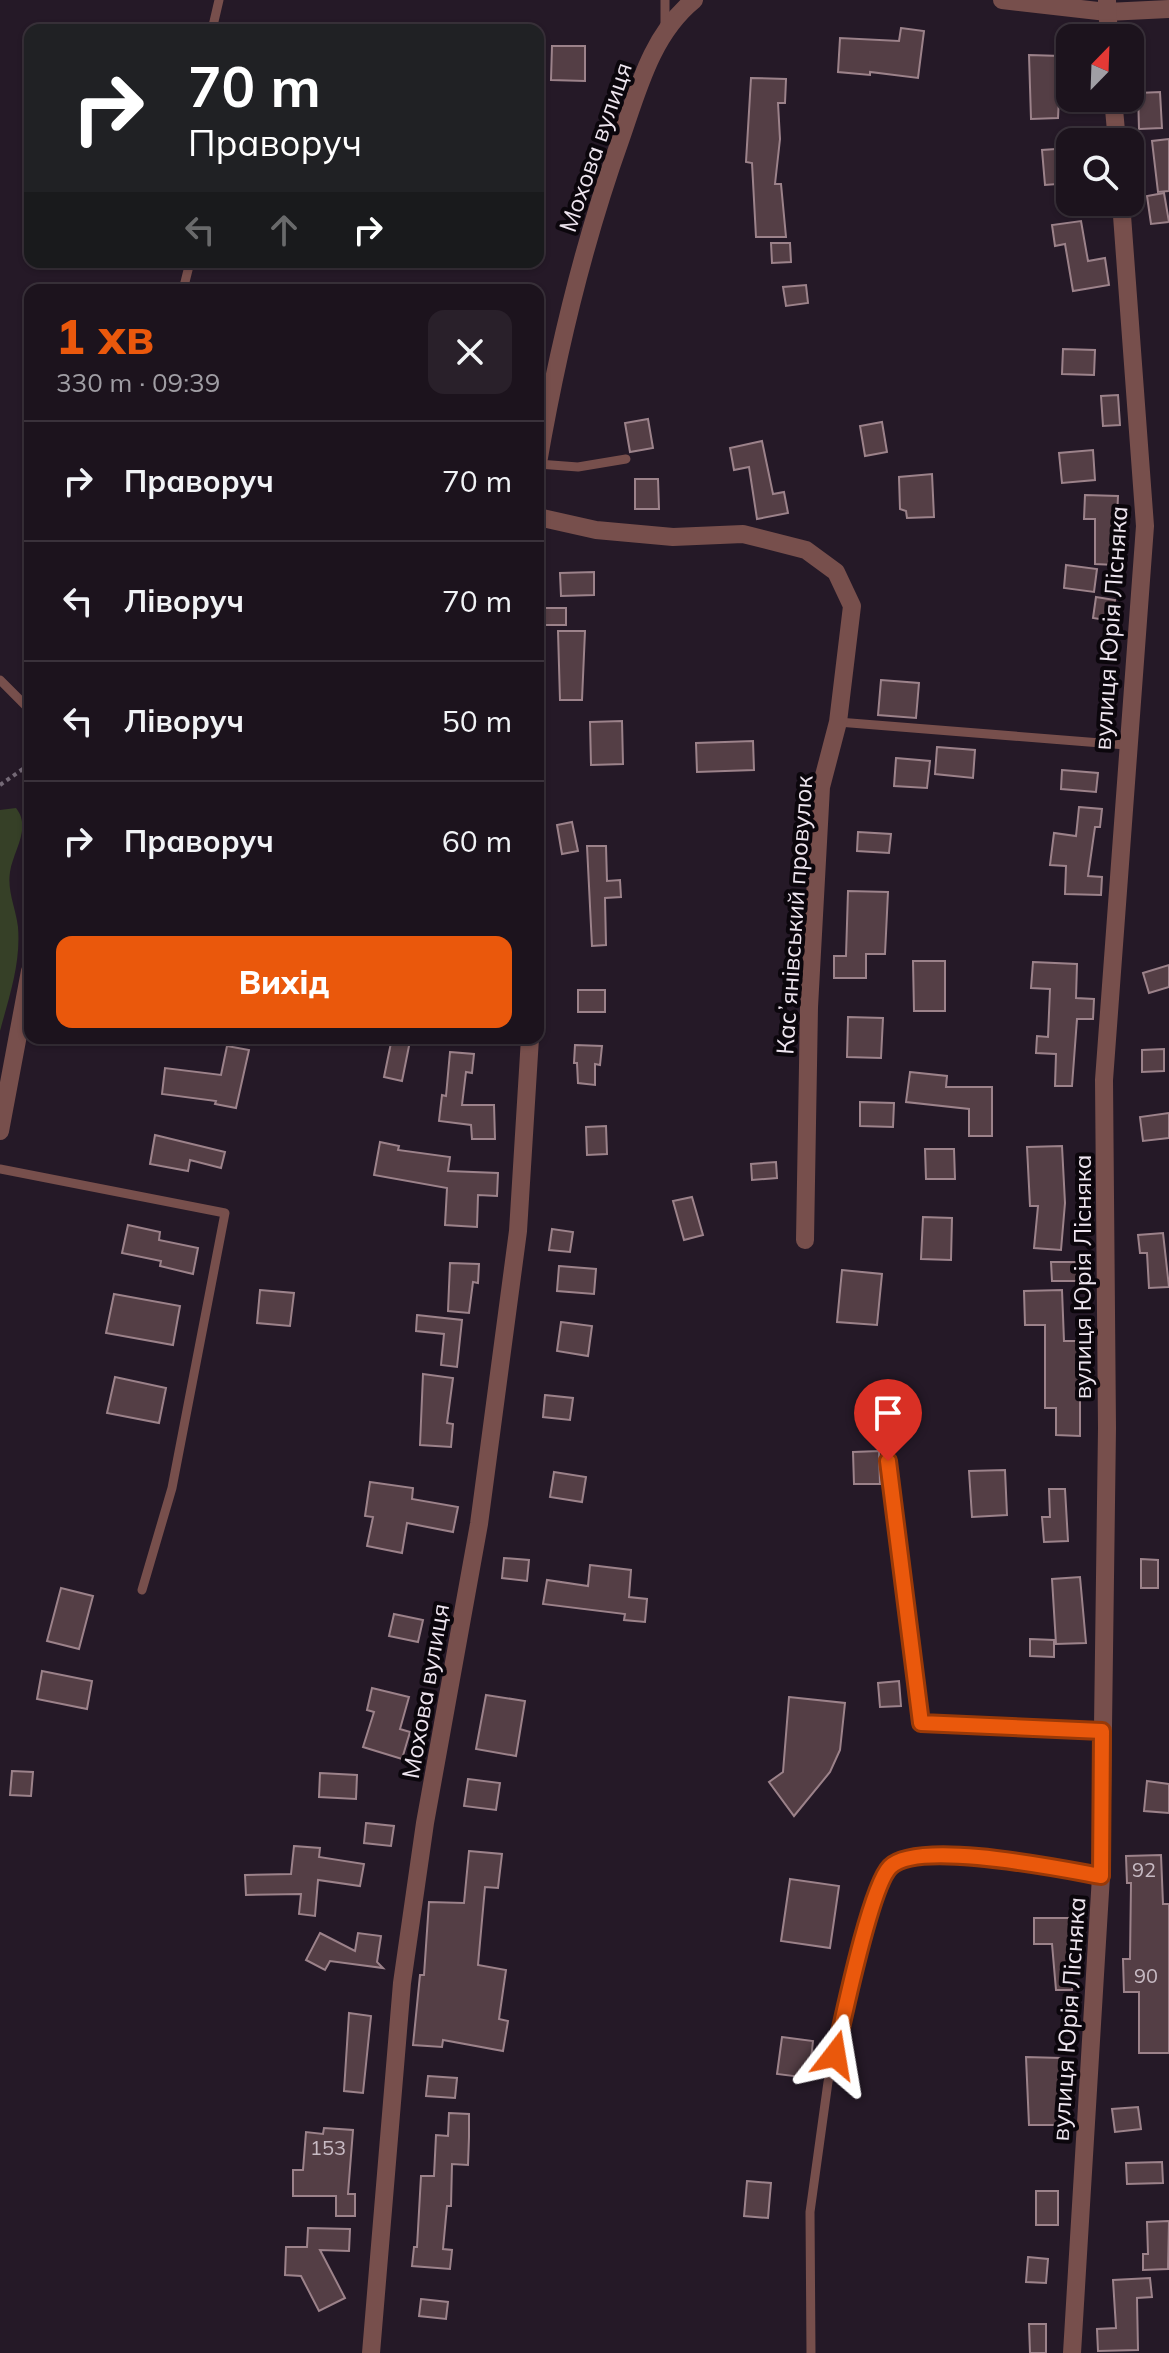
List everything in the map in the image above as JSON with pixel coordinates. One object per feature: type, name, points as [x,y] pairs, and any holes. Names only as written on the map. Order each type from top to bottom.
[{"type":"street","name":"Мохова вулиця","points":[[544,429],[595,211],[647,64],[665,31],[694,0]]},
{"type":"street","points":[[1002,0],[1169,9]]},
{"type":"street","name":"вулиця Юрія Лісняка","points":[[1072,2353],[1101,1876],[1107,1428],[1104,1080],[1126,745],[1145,526],[1122,216]]},
{"type":"street","name":"Касʼянівський провулок","points":[[544,518],[596,530],[673,537],[743,534],[806,550],[836,572],[852,606],[838,722],[820,802],[809,1007],[805,1240]]},
{"type":"street","points":[[0,1131],[24,1003]]},
{"type":"street","name":"Мохова вулиця","points":[[371,2353],[402,1983],[425,1823],[481,1508],[518,1231],[530,1044]]},
{"type":"lane","points":[[213,24],[219,0]]},
{"type":"lane","points":[[665,0],[665,31]]},
{"type":"lane","points":[[544,464],[578,467],[626,459]]},
{"type":"lane","points":[[0,680],[24,704]]},
{"type":"lane","points":[[838,722],[1126,745]]},
{"type":"lane","points":[[0,1169],[225,1213],[172,1488],[142,1590]]},
{"type":"lane","points":[[888,1461],[921,1723],[1102,1731]]},
{"type":"lane","points":[[811,2353],[810,2212],[828,2082],[868,1920],[884,1875],[900,1859],[923,1855],[991,1858],[1101,1876]]},
{"type":"path","points":[[0,785],[24,768]]},
{"type":"green space","points":[[16,808],[22,832],[9,879],[18,927],[18,954],[0,1031],[0,810]]},
{"type":"building","points":[[901,28],[924,31],[918,78],[838,72],[840,38],[899,41]]},
{"type":"building","points":[[552,46],[585,46],[585,81],[551,80]]},
{"type":"building","points":[[1029,55],[1056,56],[1058,118],[1031,119]]},
{"type":"building","points":[[751,78],[786,79],[785,103],[778,103],[780,139],[775,184],[781,184],[786,237],[756,237],[752,163],[746,162]]},
{"type":"building","points":[[1160,92],[1162,128],[1139,128],[1139,112],[1144,112],[1144,93]]},
{"type":"building","points":[[1169,139],[1169,191],[1158,192],[1152,141]]},
{"type":"building","points":[[1056,149],[1056,184],[1045,185],[1042,150]]},
{"type":"building","points":[[1164,193],[1169,222],[1151,224],[1147,196]]},
{"type":"building","points":[[1081,221],[1088,261],[1105,258],[1109,285],[1073,291],[1065,244],[1055,246],[1052,225]]},
{"type":"building","points":[[771,243],[790,243],[791,262],[772,263]]},
{"type":"building","points":[[806,285],[808,303],[786,306],[783,287]]},
{"type":"building","points":[[1063,349],[1095,350],[1094,375],[1062,374]]},
{"type":"building","points":[[1118,395],[1120,425],[1103,426],[1101,396]]},
{"type":"building","points":[[648,419],[653,448],[630,452],[625,423]]},
{"type":"building","points":[[882,422],[887,452],[865,456],[860,426]]},
{"type":"building","points":[[762,441],[773,494],[784,492],[788,513],[757,519],[749,467],[734,470],[730,448]]},
{"type":"building","points":[[1093,450],[1095,480],[1062,483],[1059,453]]},
{"type":"building","points":[[932,474],[934,517],[907,518],[906,511],[900,509],[899,477]]},
{"type":"building","points":[[635,479],[658,479],[659,509],[635,509]]},
{"type":"building","points":[[1085,495],[1118,496],[1115,565],[1095,564],[1095,519],[1084,519]]},
{"type":"building","points":[[1066,565],[1097,569],[1094,592],[1064,588]]},
{"type":"building","points":[[594,572],[594,595],[561,596],[560,573]]},
{"type":"building","points":[[1096,597],[1115,600],[1112,621],[1093,618]]},
{"type":"building","points":[[544,608],[566,608],[566,625],[544,625]]},
{"type":"building","points":[[558,631],[585,631],[582,700],[560,700]]},
{"type":"building","points":[[881,680],[919,683],[916,718],[878,715]]},
{"type":"building","points":[[622,721],[623,764],[591,765],[590,722]]},
{"type":"building","points":[[753,741],[754,770],[697,772],[696,743]]},
{"type":"building","points":[[937,747],[975,750],[973,778],[935,774]]},
{"type":"building","points":[[896,758],[930,761],[927,788],[894,786]]},
{"type":"building","points":[[1062,770],[1098,773],[1096,792],[1061,789]]},
{"type":"building","points":[[1079,807],[1102,809],[1100,827],[1095,827],[1088,876],[1102,877],[1101,895],[1065,894],[1066,866],[1050,865],[1054,833],[1076,836]]},
{"type":"building","points":[[572,822],[578,851],[562,854],[557,825]]},
{"type":"building","points":[[858,832],[891,834],[889,853],[857,851]]},
{"type":"building","points":[[587,846],[606,846],[607,881],[620,880],[621,897],[605,898],[606,945],[592,946]]},
{"type":"building","points":[[848,891],[888,892],[885,954],[866,954],[866,978],[834,978],[834,956],[846,956]]},
{"type":"building","points":[[913,961],[945,961],[945,1011],[914,1011]]},
{"type":"building","points":[[1033,962],[1077,964],[1076,998],[1094,999],[1093,1019],[1077,1019],[1072,1086],[1055,1086],[1056,1054],[1036,1053],[1037,1036],[1048,1037],[1050,989],[1031,988]]},
{"type":"building","points":[[1169,965],[1169,987],[1149,993],[1143,973]]},
{"type":"building","points":[[578,990],[605,990],[605,1012],[578,1012]]},
{"type":"building","points":[[848,1017],[883,1018],[881,1058],[847,1057]]},
{"type":"building","points":[[391,1044],[409,1044],[402,1081],[384,1077]]},
{"type":"building","points":[[575,1045],[602,1046],[600,1065],[595,1064],[595,1085],[578,1083],[577,1063],[574,1063]]},
{"type":"building","points":[[227,1046],[249,1050],[236,1108],[215,1104],[216,1101],[162,1094],[165,1068],[221,1075]]},
{"type":"building","points":[[1164,1049],[1164,1071],[1142,1072],[1142,1050]]},
{"type":"building","points":[[450,1052],[474,1054],[472,1073],[466,1072],[462,1105],[494,1105],[495,1139],[472,1139],[471,1125],[439,1121],[442,1095],[446,1096]]},
{"type":"building","points":[[910,1072],[947,1076],[946,1087],[992,1087],[992,1136],[969,1136],[969,1109],[906,1102]]},
{"type":"building","points":[[860,1102],[894,1103],[893,1127],[860,1126]]},
{"type":"building","points":[[1169,1113],[1169,1138],[1143,1141],[1140,1117]]},
{"type":"building","points":[[606,1126],[607,1154],[587,1155],[586,1127]]},
{"type":"building","points":[[155,1135],[225,1152],[221,1168],[190,1160],[188,1171],[150,1164]]},
{"type":"building","points":[[380,1142],[399,1146],[398,1150],[450,1157],[448,1171],[498,1173],[497,1196],[478,1195],[477,1227],[445,1225],[447,1188],[374,1175]]},
{"type":"building","points":[[1062,1146],[1065,1203],[1061,1250],[1034,1248],[1038,1206],[1030,1206],[1027,1147]]},
{"type":"building","points":[[925,1149],[954,1149],[955,1179],[926,1179]]},
{"type":"building","points":[[776,1162],[777,1178],[752,1180],[751,1164]]},
{"type":"building","points":[[692,1197],[703,1235],[684,1240],[673,1201]]},
{"type":"building","points":[[923,1217],[952,1218],[951,1260],[921,1259]]},
{"type":"building","points":[[128,1225],[160,1232],[159,1240],[198,1248],[193,1274],[160,1266],[161,1261],[122,1253]]},
{"type":"building","points":[[552,1229],[573,1232],[570,1252],[549,1250]]},
{"type":"building","points":[[1163,1233],[1169,1287],[1149,1288],[1147,1253],[1140,1253],[1138,1235]]},
{"type":"building","points":[[1051,1262],[1080,1262],[1080,1281],[1052,1281]]},
{"type":"building","points":[[450,1263],[479,1264],[478,1283],[473,1282],[469,1313],[448,1311]]},
{"type":"building","points":[[559,1266],[596,1269],[594,1294],[557,1291]]},
{"type":"building","points":[[842,1270],[882,1274],[877,1325],[837,1322]]},
{"type":"building","points":[[260,1290],[294,1293],[290,1326],[257,1323]]},
{"type":"building","points":[[1062,1290],[1064,1341],[1088,1341],[1088,1358],[1080,1358],[1080,1436],[1056,1435],[1056,1408],[1045,1408],[1045,1325],[1025,1325],[1024,1291]]},
{"type":"building","points":[[114,1294],[180,1306],[173,1345],[106,1333]]},
{"type":"building","points":[[417,1315],[462,1320],[457,1367],[441,1365],[444,1334],[416,1331]]},
{"type":"building","points":[[561,1322],[592,1326],[588,1356],[557,1351]]},
{"type":"building","points":[[423,1374],[453,1378],[447,1423],[453,1424],[451,1447],[420,1445]]},
{"type":"building","points":[[115,1377],[166,1388],[159,1423],[107,1413]]},
{"type":"building","points":[[545,1395],[573,1398],[570,1420],[543,1417]]},
{"type":"building","points":[[879,1451],[880,1484],[854,1484],[853,1452]]},
{"type":"building","points":[[1005,1470],[1007,1515],[972,1517],[969,1471]]},
{"type":"building","points":[[554,1472],[586,1477],[582,1502],[550,1497]]},
{"type":"building","points":[[370,1482],[413,1488],[412,1499],[458,1507],[453,1532],[407,1523],[402,1553],[367,1546],[373,1517],[365,1516]]},
{"type":"building","points":[[1049,1489],[1065,1489],[1068,1541],[1044,1542],[1042,1517],[1050,1517]]},
{"type":"building","points":[[504,1558],[529,1560],[527,1581],[502,1578]]},
{"type":"building","points":[[1141,1559],[1158,1560],[1158,1588],[1141,1588]]},
{"type":"building","points":[[590,1565],[631,1570],[629,1597],[647,1599],[645,1622],[624,1620],[625,1614],[543,1604],[547,1580],[588,1586]]},
{"type":"building","points":[[1080,1577],[1086,1643],[1056,1644],[1052,1579]]},
{"type":"building","points":[[61,1588],[93,1596],[79,1649],[47,1641]]},
{"type":"building","points":[[394,1614],[423,1620],[418,1642],[389,1636]]},
{"type":"building","points":[[1030,1639],[1054,1640],[1054,1657],[1030,1656]]},
{"type":"building","points":[[42,1671],[92,1681],[87,1709],[37,1699]]},
{"type":"building","points":[[899,1681],[901,1706],[880,1707],[878,1683]]},
{"type":"building","points":[[372,1688],[409,1697],[400,1729],[410,1732],[402,1759],[363,1747],[374,1712],[367,1710]]},
{"type":"building","points":[[486,1695],[525,1701],[516,1756],[476,1749]]},
{"type":"building","points":[[789,1697],[845,1703],[840,1750],[830,1772],[794,1816],[769,1782],[783,1772]]},
{"type":"building","points":[[12,1771],[33,1772],[31,1796],[10,1795]]},
{"type":"building","points":[[320,1773],[357,1775],[356,1799],[319,1797]]},
{"type":"building","points":[[468,1779],[500,1783],[496,1810],[464,1806]]},
{"type":"building","points":[[1147,1781],[1169,1784],[1169,1813],[1144,1811]]},
{"type":"building","points":[[366,1823],[394,1826],[391,1846],[364,1843]]},
{"type":"building","points":[[294,1846],[320,1848],[319,1857],[364,1864],[360,1886],[318,1880],[315,1916],[299,1914],[301,1894],[246,1895],[245,1875],[291,1874]]},
{"type":"building","points":[[469,1851],[502,1854],[498,1888],[485,1887],[478,1965],[506,1970],[499,2019],[508,2021],[503,2051],[443,2040],[442,2047],[413,2045],[420,1975],[424,1975],[429,1902],[464,1903]]},
{"type":"building","points":[[1161,1855],[1163,1904],[1169,1904],[1169,2053],[1139,2053],[1139,1992],[1124,1992],[1123,1959],[1130,1959],[1131,1883],[1127,1883],[1126,1856]]},
{"type":"building","points":[[790,1879],[839,1886],[830,1948],[781,1941]]},
{"type":"building","points":[[1034,1918],[1075,1918],[1072,1990],[1056,1990],[1052,1944],[1034,1944]]},
{"type":"building","points":[[320,1933],[355,1951],[358,1933],[381,1936],[377,1962],[383,1968],[330,1961],[325,1970],[306,1960]]},
{"type":"building","points":[[349,2013],[371,2016],[363,2093],[344,2091]]},
{"type":"building","points":[[782,2037],[813,2041],[809,2078],[777,2074]]},
{"type":"building","points":[[1026,2057],[1061,2058],[1058,2125],[1029,2125]]},
{"type":"building","points":[[428,2076],[457,2078],[455,2098],[426,2096]]},
{"type":"building","points":[[1138,2107],[1141,2129],[1115,2132],[1112,2109]]},
{"type":"building","points":[[449,2113],[469,2114],[468,2165],[452,2164],[451,2206],[447,2206],[443,2249],[452,2250],[450,2269],[412,2266],[414,2247],[417,2247],[421,2176],[434,2176],[436,2135],[448,2136]]},
{"type":"building","points":[[324,2128],[353,2130],[348,2194],[355,2194],[355,2216],[336,2216],[336,2196],[293,2196],[293,2170],[303,2170],[306,2132],[323,2134]]},
{"type":"building","points":[[1162,2162],[1163,2183],[1127,2184],[1126,2163]]},
{"type":"building","points":[[747,2181],[771,2183],[768,2218],[744,2216]]},
{"type":"building","points":[[1036,2191],[1058,2191],[1058,2225],[1036,2225]]},
{"type":"building","points":[[1169,2221],[1168,2269],[1143,2270],[1143,2254],[1148,2254],[1147,2222]]},
{"type":"building","points":[[308,2228],[350,2229],[349,2251],[320,2250],[345,2298],[319,2311],[301,2276],[285,2275],[286,2247],[307,2247]]},
{"type":"building","points":[[1028,2257],[1048,2259],[1046,2283],[1026,2282]]},
{"type":"building","points":[[1150,2278],[1152,2297],[1137,2298],[1138,2350],[1098,2351],[1097,2329],[1116,2328],[1113,2280]]},
{"type":"building","points":[[421,2299],[448,2302],[446,2319],[419,2316]]},
{"type":"building","points":[[1029,2324],[1046,2324],[1046,2353],[1030,2353]]},
{"type":"route","points":[[835,2055],[868,1920],[884,1875],[900,1859],[923,1855],[991,1858],[1101,1876],[1102,1731],[921,1723],[888,1461]]}]
